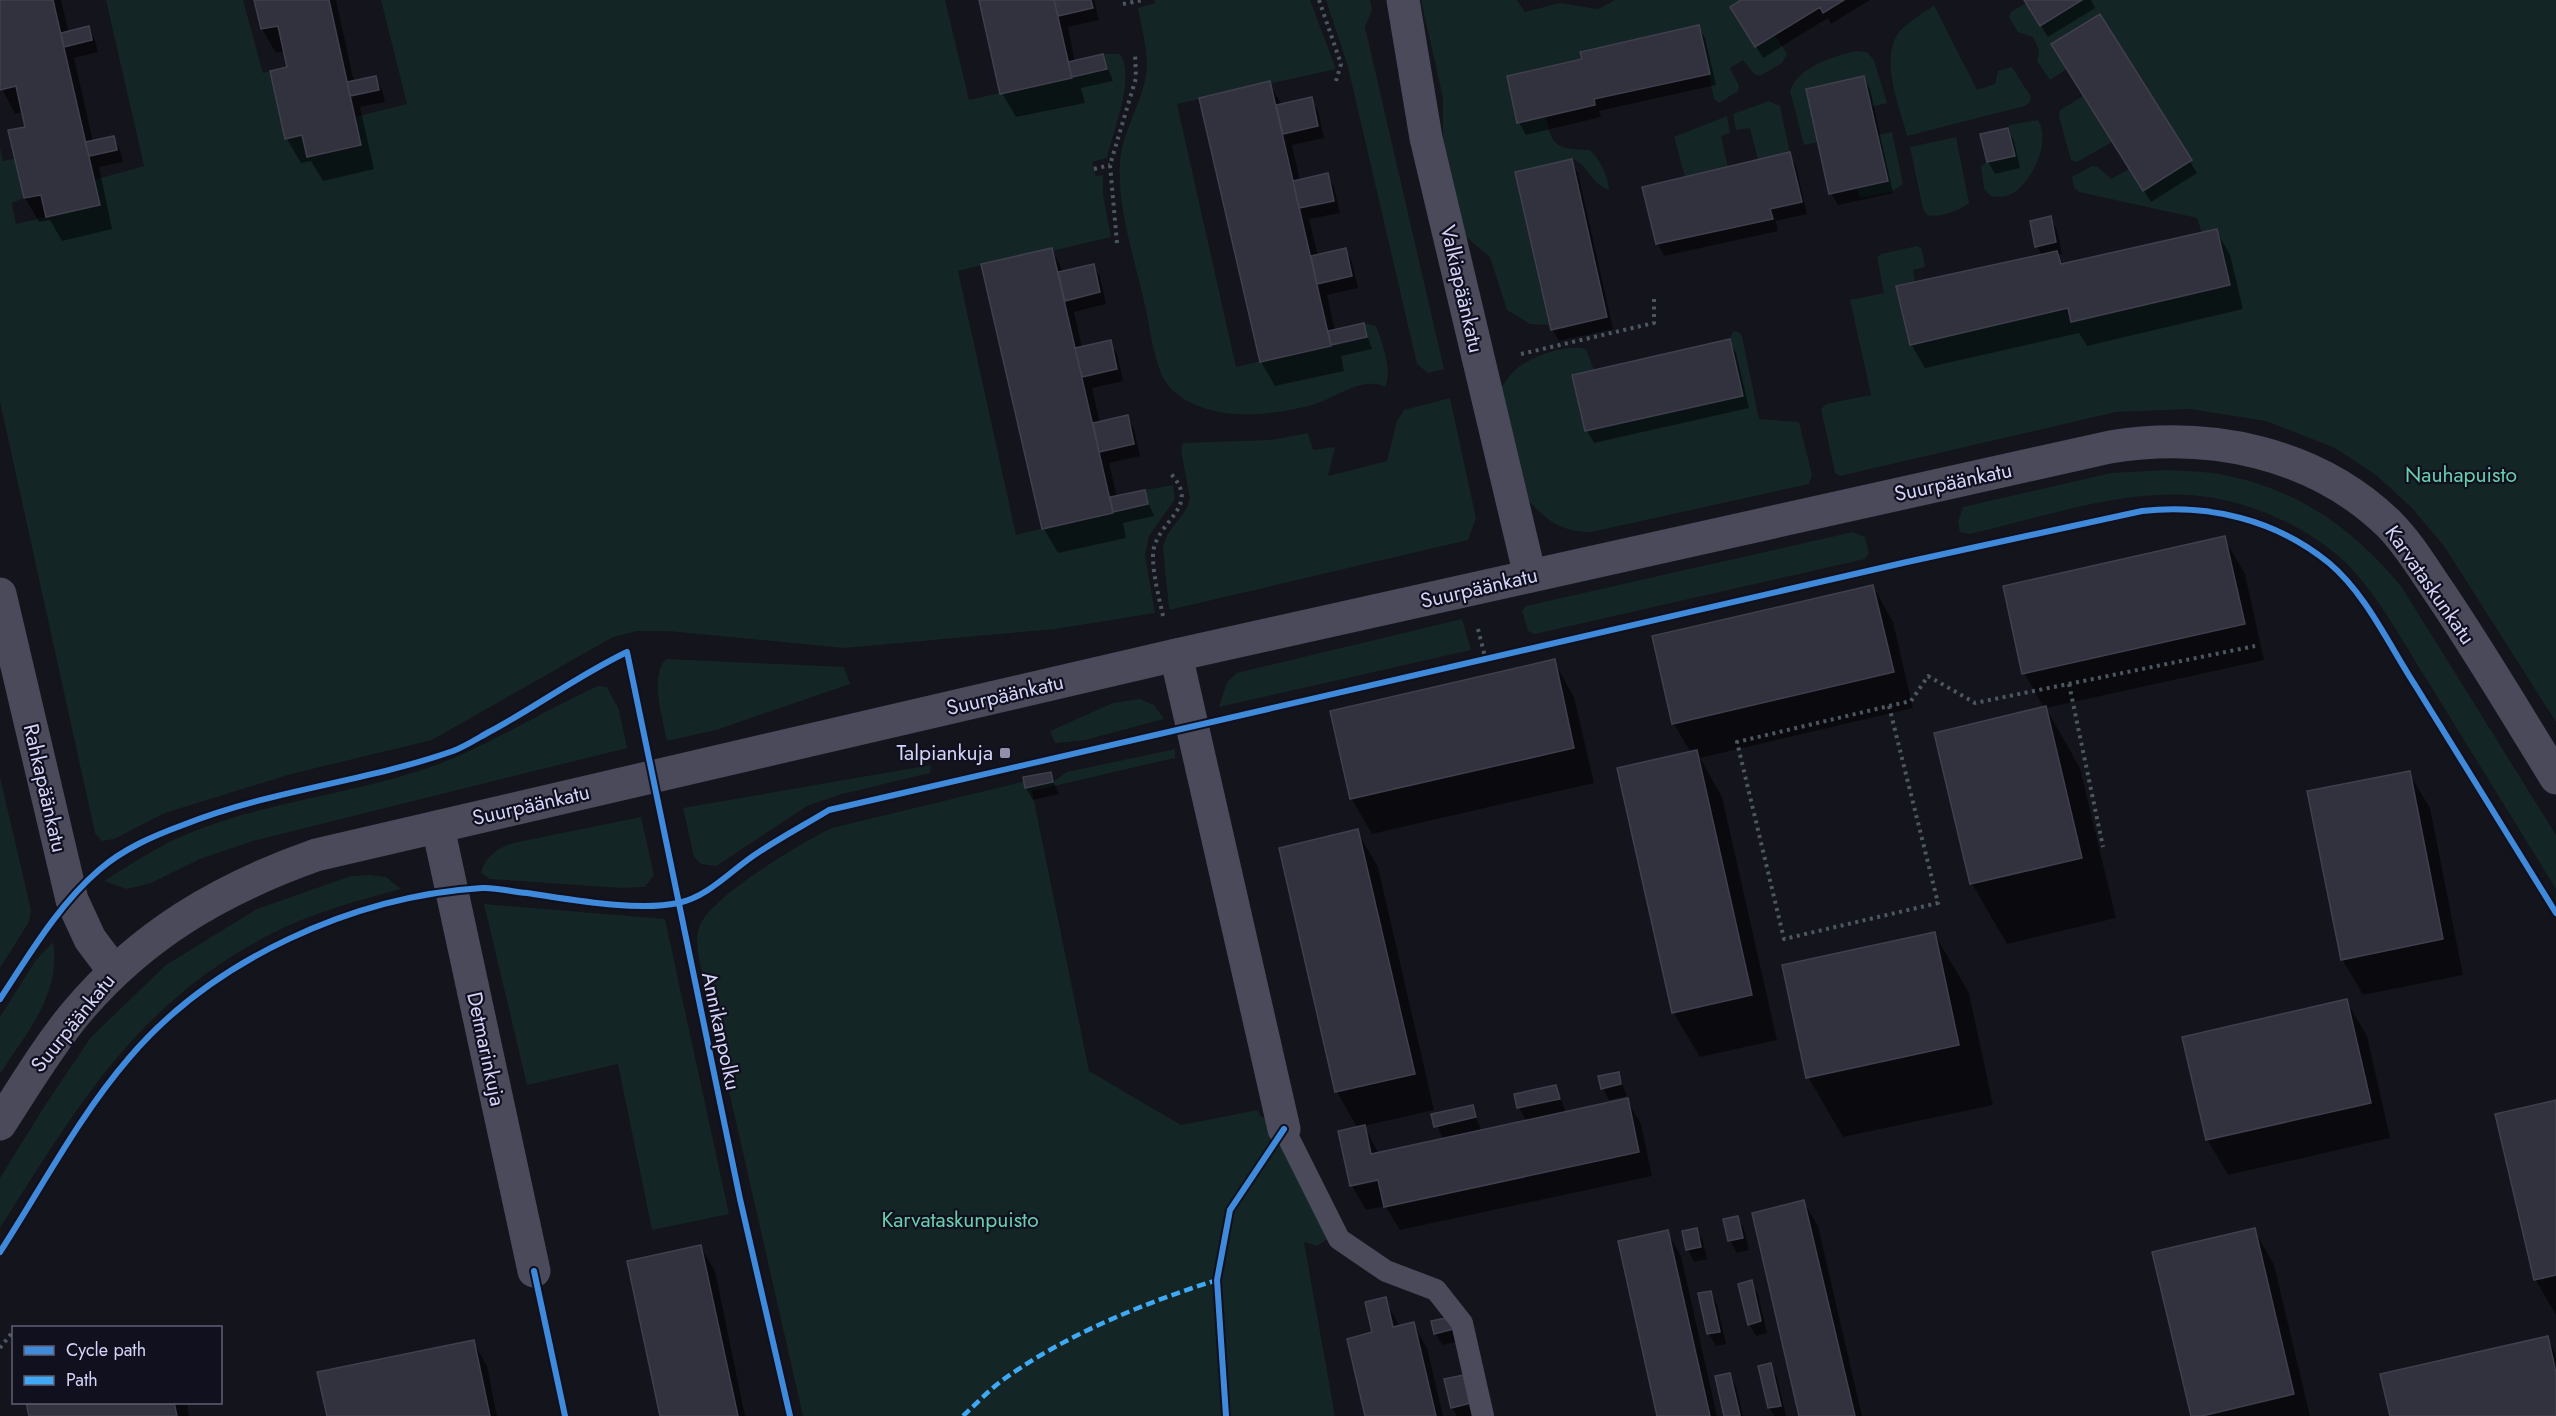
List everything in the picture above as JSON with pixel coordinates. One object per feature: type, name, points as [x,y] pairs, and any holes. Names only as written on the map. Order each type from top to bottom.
[{"type":"street","name":"Valkiapäänkatu","points":[[1403,0],[1426,138],[1530,576]]},
{"type":"street","name":"Karvataskunkatu","points":[[2110,447],[2145,441],[2184,440],[2219,443],[2271,454],[2323,477],[2357,498],[2390,525],[2417,560],[2556,778]]},
{"type":"street","name":"Suurpäänkatu","points":[[0,1124],[74,1015],[114,971],[177,921],[216,897],[265,873],[316,855],[1176,655],[2110,447]]},
{"type":"street","name":"Rahkapäänkatu","points":[[0,594],[72,900],[90,939],[114,971]]},
{"type":"street","points":[[1176,655],[1284,1129]]},
{"type":"street","name":"Detmarinkuja","points":[[438,826],[534,1270]]},
{"type":"lane","points":[[1284,1129],[1339,1239],[1386,1271],[1436,1290],[1462,1323],[1483,1416]]},
{"type":"path","points":[[1123,4],[1143,0]]},
{"type":"path","points":[[1319,0],[1341,64],[1336,81]]},
{"type":"path","points":[[1117,243],[1110,165],[1136,78],[1135,53]]},
{"type":"path","points":[[1094,169],[1110,165]]},
{"type":"path","points":[[1554,346],[1654,323],[1654,298]]},
{"type":"path","points":[[1164,622],[1153,556],[1156,539],[1173,517],[1182,493],[1180,483],[1169,472]]},
{"type":"path","points":[[1477,626],[1486,661]]},
{"type":"path","points":[[1890,706],[1938,903],[1784,939],[1737,742],[1911,701],[1928,676],[1975,703],[2255,646]]},
{"type":"path","points":[[1474,663],[1497,658]]},
{"type":"path","points":[[2069,684],[2103,847]]},
{"type":"path","points":[[0,1348],[12,1333]]},
{"type":"green space","points":[[106,0],[243,0],[263,73],[270,71],[285,139],[302,135],[308,157],[361,145],[355,117],[407,104],[381,0],[945,0],[969,100],[1106,69],[1103,54],[1120,54],[1126,76],[1118,120],[1107,158],[1092,162],[1096,176],[1103,175],[1103,195],[1111,237],[1052,251],[1051,248],[958,271],[1016,535],[1148,503],[1145,490],[1173,485],[1175,499],[1149,536],[1145,555],[1155,613],[1055,629],[845,648],[667,631],[637,631],[613,637],[432,740],[291,774],[165,813],[114,839],[102,841],[95,833],[0,402],[0,148],[3,161],[17,158],[24,198],[12,203],[16,224],[99,205],[94,180],[144,166]]},
{"type":"green space","points":[[1155,0],[1310,0],[1336,69],[1177,104],[1236,367],[1366,336],[1364,323],[1376,326],[1381,340],[1388,373],[1385,387],[1367,384],[1309,406],[1274,413],[1237,414],[1214,411],[1193,404],[1180,397],[1165,381],[1156,356],[1128,237],[1120,180],[1121,151],[1145,80],[1147,62],[1138,8],[1155,3]]},
{"type":"green space","points":[[1326,0],[1370,0],[1372,10],[1365,27],[1444,369],[1428,373],[1417,364],[1347,63]]},
{"type":"green space","points":[[1421,0],[1517,0],[1525,12],[1560,3],[1598,9],[1615,0],[1741,0],[1730,7],[1755,47],[1775,35],[1787,54],[1782,63],[1760,76],[1754,74],[1743,60],[1730,68],[1739,86],[1738,91],[1719,103],[1714,99],[1699,25],[1580,51],[1582,59],[1507,76],[1517,123],[1546,117],[1551,136],[1559,145],[1565,148],[1590,150],[1594,154],[1605,173],[1609,190],[1598,183],[1582,165],[1572,159],[1515,172],[1549,325],[1530,324],[1507,310],[1490,257],[1466,237],[1443,144],[1443,98]]},
{"type":"green space","name":"Nauhapuisto","points":[[2082,0],[2556,0],[2556,722],[2444,546],[2412,508],[2376,475],[2335,448],[2266,421],[2190,409],[2116,412],[1840,476],[1835,473],[1821,409],[1826,404],[1871,395],[1850,300],[1884,293],[1877,257],[1881,254],[1917,246],[1922,249],[1925,267],[1913,270],[1915,282],[1896,286],[1910,344],[2068,308],[2072,322],[2230,285],[2217,229],[2202,233],[2197,218],[2079,192],[2074,188],[2072,177],[2092,166],[2098,167],[2111,179],[2129,169],[2143,190],[2192,160],[2101,14],[2051,44],[2067,69],[2050,80],[2037,61],[2039,50],[2033,37],[2018,32],[2009,17],[2011,12],[2026,3],[2041,26]]},
{"type":"green space","points":[[1934,5],[1977,90],[1995,84],[1998,71],[2012,67],[2031,97],[2030,102],[2025,106],[1907,136],[1893,83],[1891,55],[1900,31]]},
{"type":"green space","points":[[1856,51],[1867,52],[1874,60],[1887,103],[1871,107],[1864,76],[1806,89],[1818,142],[1804,145],[1790,91],[1794,83],[1801,75],[1818,64]]},
{"type":"green space","points":[[2083,96],[2112,142],[2077,162],[2071,160],[2059,117],[2060,110]]},
{"type":"green space","points":[[1769,101],[1780,106],[1790,152],[1758,160],[1750,128],[1736,130],[1733,114]]},
{"type":"green space","points":[[1727,116],[1730,133],[1721,136],[1728,167],[1685,177],[1674,137]]},
{"type":"green space","points":[[2038,120],[2042,129],[2041,151],[2031,174],[2016,191],[2007,196],[1992,197],[1984,189],[1981,166],[1987,162],[2014,156],[2009,125]]},
{"type":"green space","points":[[1892,132],[1903,184],[1891,192],[1860,198],[1857,188],[1888,181],[1878,135]]},
{"type":"green space","points":[[1956,137],[1969,203],[1949,213],[1937,216],[1927,215],[1923,209],[1910,147]]},
{"type":"green space","points":[[1733,331],[1739,332],[1742,336],[1759,419],[1799,422],[1812,475],[1809,484],[1591,532],[1570,530],[1554,523],[1525,496],[1500,389],[1515,370],[1530,360],[1549,352],[1569,348],[1586,349],[1594,370],[1573,375],[1586,431],[1742,396],[1730,339]]},
{"type":"green space","points":[[1450,398],[1476,518],[1468,540],[1169,610],[1163,547],[1167,535],[1187,508],[1190,499],[1181,450],[1183,443],[1271,440],[1308,433],[1313,450],[1335,447],[1328,476],[1387,461],[1397,421],[1404,410]]},
{"type":"green space","points":[[2165,470],[2225,475],[2278,491],[2323,515],[2364,546],[2382,565],[2401,586],[2556,835],[2556,889],[2379,603],[2344,561],[2292,525],[2272,515],[2230,501],[2188,495],[2161,495],[2106,501],[1970,534],[1960,532],[1958,522],[1963,507],[2111,473]]},
{"type":"green space","points":[[1853,532],[1865,537],[1869,553],[1865,559],[1535,634],[1528,631],[1522,611],[1526,606]]},
{"type":"green space","points":[[1462,619],[1471,650],[1219,707],[1227,682],[1237,673]]},
{"type":"green space","points":[[666,659],[844,667],[850,684],[716,730],[667,741],[660,710],[658,687],[658,676]]},
{"type":"green space","points":[[598,686],[607,687],[619,710],[627,748],[253,841],[200,859],[151,883],[127,889],[104,881],[166,844],[214,824],[242,815],[384,781],[436,765],[483,745]]},
{"type":"green space","points":[[1140,699],[1154,705],[1164,719],[1085,740],[1055,743],[1050,731],[1113,703]]},
{"type":"green space","name":"Karvataskunpuisto","points":[[1175,749],[1175,758],[1032,791],[1089,1071],[1181,1125],[1258,1110],[1259,1115],[1284,1129],[1329,1238],[1317,1246],[1304,1242],[1335,1416],[803,1416],[701,968],[697,939],[701,923],[710,911],[741,884],[781,857],[832,828],[1030,780],[1031,787],[1053,782],[1067,772]]},
{"type":"green space","points":[[931,765],[930,773],[842,794],[807,806],[716,866],[701,864],[694,857],[683,808]]},
{"type":"green space","points":[[0,777],[31,910],[29,922],[0,968]]},
{"type":"green space","points":[[641,817],[654,875],[645,887],[621,888],[490,879],[481,873],[493,854],[513,843]]},
{"type":"green space","points":[[351,876],[386,877],[401,889],[317,914],[269,935],[222,963],[181,993],[146,1026],[84,1100],[0,1228],[0,1178],[44,1107],[91,1037],[166,965],[257,909]]},
{"type":"green space","points":[[484,904],[665,919],[729,1214],[652,1230],[618,1064],[527,1085]]},
{"type":"green space","points":[[53,942],[52,979],[47,996],[31,1028],[0,1074],[0,1017],[36,960]]},
{"type":"building","points":[[0,0],[53,0],[100,205],[46,217],[41,195],[24,198],[8,130],[25,127],[16,86],[0,90]]},
{"type":"building","points":[[254,0],[329,0],[361,145],[307,157],[302,135],[285,139],[270,71],[287,67],[278,26],[261,29]]},
{"type":"building","points":[[979,0],[1054,0],[1072,78],[1000,94]]},
{"type":"building","points":[[1054,0],[1091,0],[1093,8],[1058,16]]},
{"type":"building","points":[[1741,0],[1844,0],[1823,13],[1820,7],[1755,47],[1730,7]]},
{"type":"building","points":[[2024,0],[2082,0],[2040,26]]},
{"type":"building","points":[[2100,14],[2192,160],[2143,191],[2051,44]]},
{"type":"building","points":[[1699,25],[1710,74],[1594,99],[1595,105],[1517,123],[1507,76],[1582,59],[1580,52]]},
{"type":"building","points":[[89,26],[92,40],[64,47],[61,33]]},
{"type":"building","points":[[1103,54],[1107,69],[1072,77],[1068,62]]},
{"type":"building","points":[[376,76],[379,90],[350,96],[347,82]]},
{"type":"building","points":[[1864,76],[1888,181],[1829,194],[1806,89]]},
{"type":"building","points":[[1270,81],[1331,346],[1260,362],[1199,98]]},
{"type":"building","points":[[1312,97],[1318,126],[1283,134],[1276,105]]},
{"type":"building","points":[[2008,128],[2015,156],[1987,162],[1980,134]]},
{"type":"building","points":[[114,136],[117,150],[89,156],[85,142]]},
{"type":"building","points":[[1790,152],[1802,202],[1770,209],[1773,219],[1656,244],[1642,187]]},
{"type":"building","points":[[1572,159],[1607,317],[1551,330],[1515,172]]},
{"type":"building","points":[[1328,173],[1334,201],[1299,208],[1293,181]]},
{"type":"building","points":[[2051,216],[2056,242],[2035,247],[2030,221]]},
{"type":"building","points":[[2217,229],[2230,285],[2071,322],[2068,308],[1910,345],[1896,286],[2057,251],[2061,264]]},
{"type":"building","points":[[1052,248],[1113,513],[1042,529],[981,264]]},
{"type":"building","points":[[1346,248],[1352,276],[1317,284],[1311,256]]},
{"type":"building","points":[[1094,264],[1100,292],[1065,301],[1058,272]]},
{"type":"building","points":[[1364,323],[1367,337],[1331,345],[1328,331]]},
{"type":"building","points":[[1730,339],[1743,396],[1585,431],[1572,375]]},
{"type":"building","points":[[1111,340],[1117,369],[1082,377],[1075,348]]},
{"type":"building","points":[[1128,415],[1134,444],[1099,452],[1093,423]]},
{"type":"building","points":[[1145,490],[1148,504],[1113,512],[1110,497]]},
{"type":"building","points":[[2225,536],[2245,624],[2022,674],[2003,586]]},
{"type":"building","points":[[1873,585],[1894,672],[1672,724],[1652,636]]},
{"type":"building","points":[[1555,659],[1574,748],[1350,799],[1330,711]]},
{"type":"building","points":[[2046,706],[2082,858],[1970,884],[1934,733]]},
{"type":"building","points":[[1697,750],[1752,995],[1672,1013],[1617,768]]},
{"type":"building","points":[[2410,771],[2443,939],[2341,960],[2307,791]]},
{"type":"building","points":[[1051,772],[1053,782],[1025,788],[1023,777]]},
{"type":"building","points":[[1358,829],[1415,1074],[1335,1092],[1279,848]]},
{"type":"building","points":[[1935,932],[1959,1045],[1806,1078],[1782,965]]},
{"type":"building","points":[[2347,999],[2371,1103],[2206,1140],[2182,1037]]},
{"type":"building","points":[[1619,1072],[1621,1084],[1601,1089],[1598,1076]]},
{"type":"building","points":[[1556,1085],[1560,1099],[1517,1108],[1514,1094]]},
{"type":"building","points":[[1628,1098],[1639,1152],[1384,1207],[1378,1180],[1350,1186],[1338,1131],[1365,1125],[1371,1154]]},
{"type":"building","points":[[2556,1100],[2556,1275],[2534,1280],[2495,1114]]},
{"type":"building","points":[[1473,1105],[1476,1117],[1434,1127],[1431,1114]]},
{"type":"building","points":[[1804,1200],[1855,1416],[1799,1416],[1752,1213]]},
{"type":"building","points":[[1738,1216],[1743,1238],[1728,1241],[1723,1219]]},
{"type":"building","points":[[1697,1228],[1701,1247],[1686,1250],[1682,1231]]},
{"type":"building","points":[[2255,1228],[2294,1394],[2202,1416],[2191,1416],[2152,1252]]},
{"type":"building","points":[[1668,1230],[1710,1416],[1657,1416],[1618,1241]]},
{"type":"building","points":[[701,1245],[738,1416],[660,1416],[627,1261]]},
{"type":"building","points":[[1752,1280],[1761,1321],[1748,1325],[1738,1284]]},
{"type":"building","points":[[1711,1291],[1720,1332],[1707,1334],[1698,1293]]},
{"type":"building","points":[[1386,1297],[1393,1327],[1414,1322],[1436,1416],[1365,1416],[1347,1339],[1372,1332],[1365,1302]]},
{"type":"building","points":[[1451,1317],[1454,1329],[1434,1334],[1431,1321]]},
{"type":"building","points":[[2548,1336],[2556,1373],[2556,1416],[2390,1416],[2380,1374]]},
{"type":"building","points":[[474,1340],[490,1416],[327,1416],[317,1372]]},
{"type":"building","points":[[1771,1363],[1781,1406],[1768,1408],[1758,1366]]},
{"type":"building","points":[[1730,1373],[1740,1415],[1724,1416],[1715,1376]]},
{"type":"building","points":[[1464,1375],[1471,1403],[1451,1408],[1444,1379]]},
{"type":"building","points":[[26,1404],[174,1404],[177,1416],[29,1416]]},
{"type":"marked path","points":[[963,1416],[1004,1379],[1080,1334],[1134,1310],[1217,1280]]},
{"type":"cycle path","points":[[0,1252],[62,1152],[111,1080],[163,1023],[202,991],[244,963],[289,939],[336,919],[385,904],[434,894],[482,888],[623,905],[678,903],[700,895],[759,852],[829,810],[1907,562],[2142,511],[2192,510],[2240,518],[2286,535],[2329,563],[2366,605],[2556,913]]},
{"type":"cycle path","name":"Annikanpolku","points":[[0,999],[45,931],[71,898],[108,862],[128,849],[216,813],[283,794],[386,771],[453,751],[627,652],[740,1199],[790,1416]]},
{"type":"cycle path","points":[[1226,1416],[1217,1280],[1230,1210],[1284,1129]]},
{"type":"cycle path","points":[[534,1271],[565,1416]]},
{"type":"place","name":"Talpiankuja","points":[[1005,753]]}]
